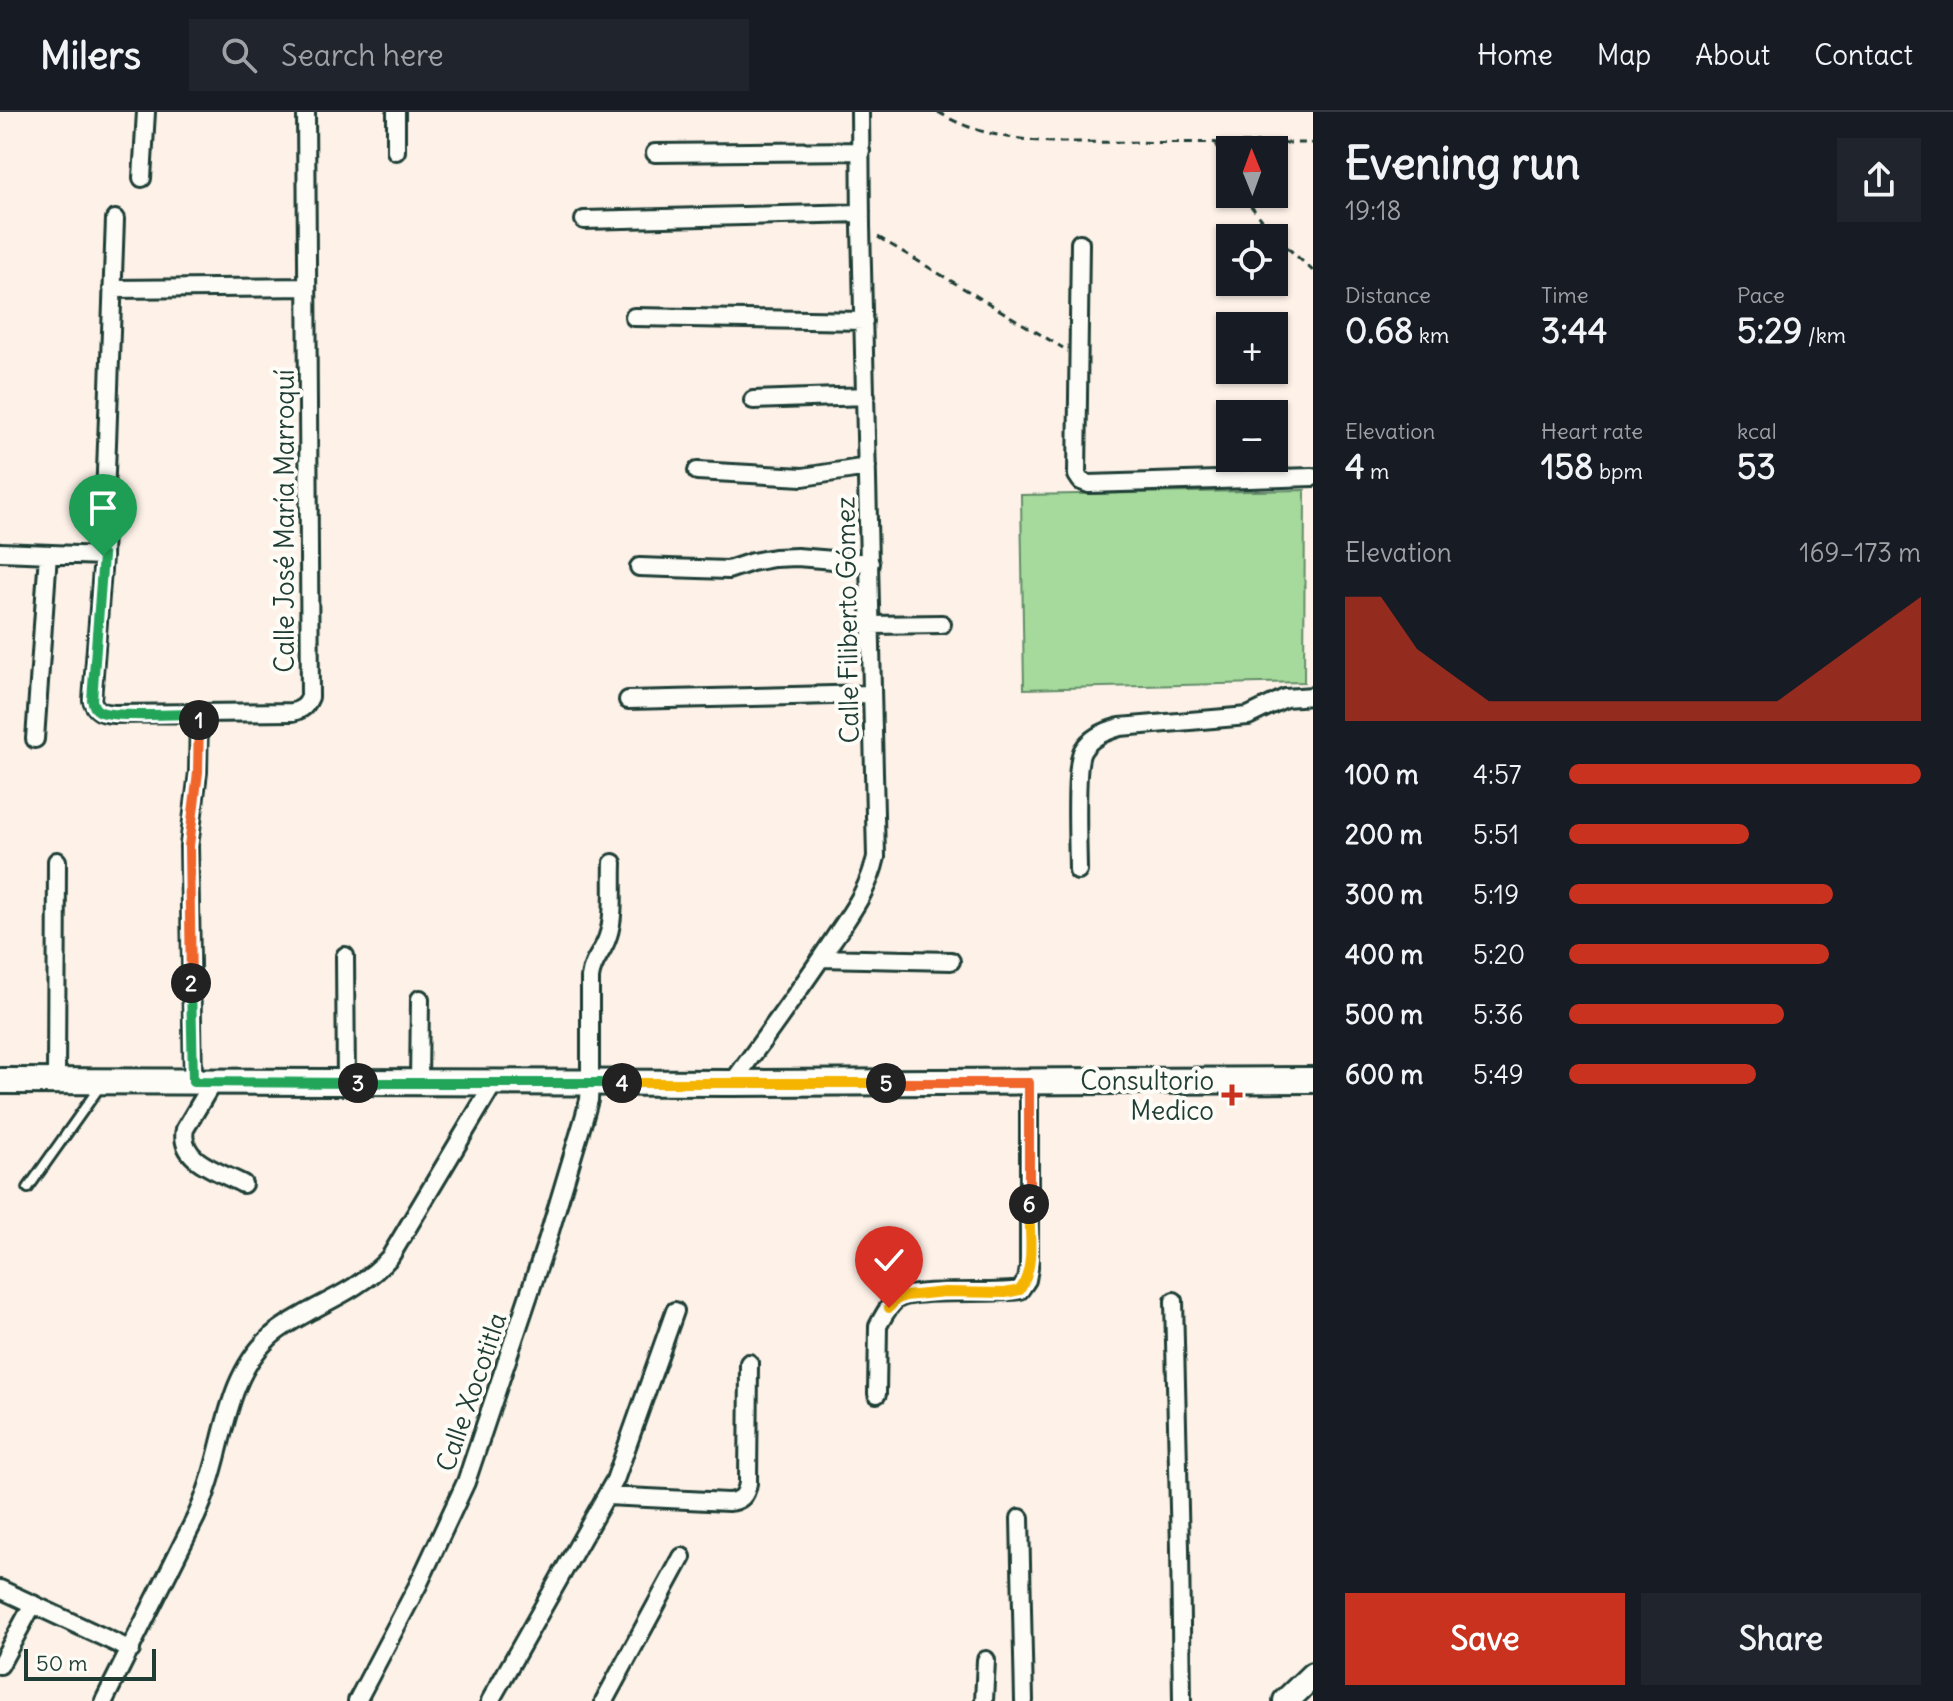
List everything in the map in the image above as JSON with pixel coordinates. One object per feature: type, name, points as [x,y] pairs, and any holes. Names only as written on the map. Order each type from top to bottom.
[{"type":"main road","points":[[0,1081],[1029,1083],[1313,1080]]},
{"type":"main road","points":[[1286,1701],[1313,1675]]},
{"type":"street","points":[[142,178],[146,112]]},
{"type":"street","name":"Calle José María Marroquí","points":[[103,556],[92,700],[98,711],[114,714],[293,712],[306,705],[310,697],[306,112]]},
{"type":"street","points":[[396,112],[396,151]]},
{"type":"street","name":"Calle Filiberto Gómez","points":[[732,1083],[865,892],[876,857],[860,112]]},
{"type":"street","points":[[655,153],[861,151]]},
{"type":"street","points":[[0,552],[103,556],[115,219]]},
{"type":"street","points":[[584,220],[861,219]]},
{"type":"street","points":[[1080,243],[1077,475],[1081,481],[1089,484],[1313,477]]},
{"type":"street","points":[[112,289],[307,287]]},
{"type":"street","points":[[634,317],[864,321]]},
{"type":"street","points":[[753,400],[866,396]]},
{"type":"street","points":[[697,471],[803,477],[867,467]]},
{"type":"street","points":[[35,739],[48,554]]},
{"type":"street","points":[[639,567],[728,570],[752,562],[797,557],[870,563]]},
{"type":"street","points":[[870,625],[942,624]]},
{"type":"street","points":[[628,700],[872,694]]},
{"type":"street","points":[[1078,871],[1080,753],[1094,738],[1104,731],[1120,727],[1248,716],[1285,698],[1313,696]]},
{"type":"street","points":[[199,714],[198,772],[189,857],[203,1082],[183,1137],[184,1145],[195,1159],[243,1184]]},
{"type":"street","points":[[56,1082],[57,861]]},
{"type":"street","name":"Calle Xocotitla","points":[[357,1701],[418,1585],[466,1482],[552,1225],[589,1100],[591,967],[603,950],[611,928],[613,863]]},
{"type":"street","points":[[345,956],[346,1083]]},
{"type":"street","points":[[821,958],[951,961]]},
{"type":"street","points":[[419,1083],[420,999]]},
{"type":"street","points":[[104,1701],[207,1490],[238,1383],[251,1359],[269,1337],[293,1320],[377,1272],[390,1257],[494,1083]]},
{"type":"street","points":[[877,1394],[878,1326],[896,1300],[920,1294],[1005,1293],[1020,1290],[1027,1280],[1029,1083]]},
{"type":"street","points":[[1174,1301],[1182,1701]]},
{"type":"street","points":[[490,1701],[607,1496],[623,1461],[675,1311]]},
{"type":"street","points":[[607,1496],[728,1502],[744,1497],[748,1483],[749,1363]]},
{"type":"street","points":[[1020,1518],[1024,1701]]},
{"type":"street","points":[[604,1701],[682,1557]]},
{"type":"street","points":[[0,1589],[131,1650]]},
{"type":"street","points":[[0,1665],[33,1604]]},
{"type":"street","points":[[984,1701],[986,1660]]},
{"type":"lane","points":[[28,1188],[103,1082]]},
{"type":"path","points":[[938,112],[984,133],[1016,139],[1216,143]]},
{"type":"path","points":[[1288,143],[1313,143]]},
{"type":"path","points":[[1252,208],[1277,238],[1313,271]]},
{"type":"path","points":[[861,219],[1079,358]]},
{"type":"green space","points":[[1305,490],[1304,682],[1024,689],[1021,495]]},
{"type":"place","name":"Consultorio Medico","points":[[1232,1095]]},
{"type":"route","points":[[103,556],[92,700],[94,707],[98,711],[114,714],[199,714],[198,772],[189,846],[193,1082],[1029,1083],[1027,1280],[1020,1290],[1005,1293],[945,1292],[905,1296],[889,1308]]}]
